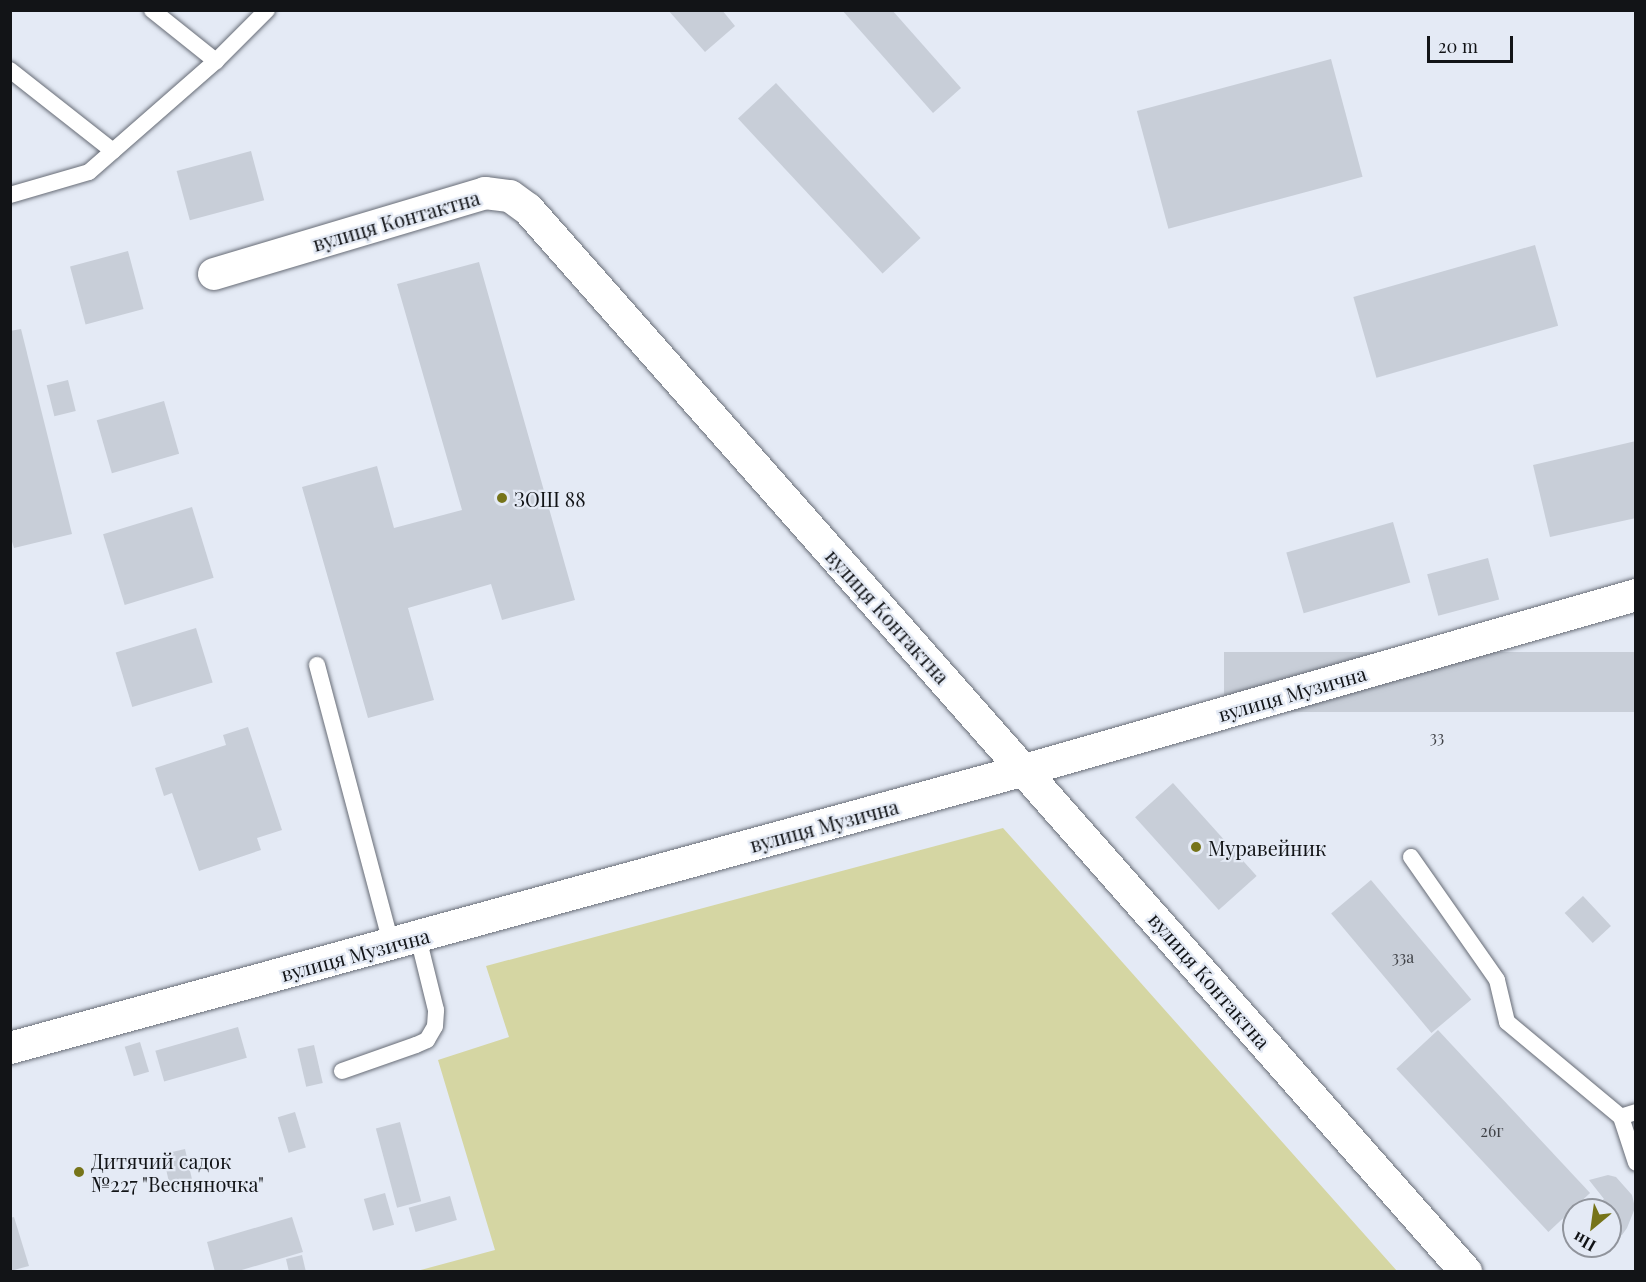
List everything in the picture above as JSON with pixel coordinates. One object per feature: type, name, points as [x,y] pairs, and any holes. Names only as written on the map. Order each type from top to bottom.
[{"type":"street","name":"вулиця Контактна","points":[[214,274],[485,193],[510,196],[528,209],[1466,1272]]},
{"type":"street","name":"вулиця Музична","points":[[10,1048],[1025,770],[1635,595]]},
{"type":"lane","points":[[152,10],[216,61]]},
{"type":"lane","points":[[10,195],[89,172],[216,61],[267,10]]},
{"type":"lane","points":[[10,70],[113,151]]},
{"type":"lane","points":[[317,665],[404,940],[436,1010],[435,1026],[427,1040],[416,1046],[342,1071]]},
{"type":"lane","points":[[1411,857],[1497,980],[1507,1022],[1628,1114],[1635,1163]]},
{"type":"green space","points":[[1003,828],[1397,1271],[417,1271],[495,1250],[438,1060],[509,1037],[486,966]]},
{"type":"building","points":[[668,10],[722,10],[735,26],[705,52]]},
{"type":"building","points":[[842,10],[892,10],[961,88],[933,113]]},
{"type":"building","points":[[1331,59],[1363,177],[1168,229],[1137,111]]},
{"type":"building","points":[[776,83],[921,238],[883,274],[738,118]]},
{"type":"building","points":[[251,151],[264,200],[190,220],[177,171]]},
{"type":"building","points":[[1535,245],[1558,326],[1376,378],[1353,297]]},
{"type":"building","points":[[128,251],[144,309],[86,324],[70,267]]},
{"type":"building","name":"ЗОШ 88","points":[[479,262],[575,600],[502,620],[491,584],[408,608],[434,700],[368,718],[302,487],[377,466],[394,528],[462,510],[397,284]]},
{"type":"building","points":[[21,329],[72,534],[14,548],[10,535],[10,331]]},
{"type":"building","points":[[68,380],[76,411],[54,416],[47,385]]},
{"type":"building","points":[[164,401],[179,454],[112,473],[97,420]]},
{"type":"building","points":[[1636,441],[1636,518],[1550,537],[1533,465]]},
{"type":"building","points":[[192,507],[214,578],[125,605],[103,534]]},
{"type":"building","points":[[1393,522],[1410,583],[1304,613],[1286,553]]},
{"type":"building","points":[[1488,558],[1499,600],[1438,616],[1427,574]]},
{"type":"building","points":[[196,628],[213,683],[132,707],[116,653]]},
{"type":"building","points":[[1224,652],[1636,652],[1636,712],[1224,712]]},
{"type":"building","points":[[248,727],[282,830],[257,838],[261,850],[199,871],[172,793],[164,796],[155,768],[226,745],[223,735]]},
{"type":"building","name":"Муравейник","points":[[1173,783],[1257,876],[1219,910],[1135,817]]},
{"type":"building","points":[[1371,880],[1471,1000],[1431,1033],[1331,913]]},
{"type":"building","points":[[1583,896],[1611,926],[1593,943],[1565,913]]},
{"type":"building","points":[[238,1027],[247,1058],[164,1081],[155,1051]]},
{"type":"building","points":[[1438,1030],[1590,1193],[1585,1198],[1562,1198],[1562,1219],[1548,1232],[1396,1069]]},
{"type":"building","points":[[140,1042],[149,1072],[134,1076],[125,1047]]},
{"type":"building","points":[[314,1045],[323,1083],[306,1087],[297,1049]]},
{"type":"building","points":[[295,1112],[306,1147],[289,1153],[278,1117]]},
{"type":"building","points":[[400,1122],[421,1201],[397,1208],[376,1128]]},
{"type":"building","points":[[185,1149],[193,1185],[171,1190],[163,1154]]},
{"type":"building","points":[[1608,1175],[1616,1177],[1632,1195],[1635,1208],[1622,1235],[1622,1198],[1603,1198],[1589,1180]]},
{"type":"building","points":[[385,1193],[394,1225],[373,1231],[364,1199]]},
{"type":"building","points":[[450,1196],[457,1220],[416,1232],[409,1208]]},
{"type":"building","points":[[14,1217],[29,1266],[10,1271],[10,1218]]},
{"type":"building","points":[[292,1217],[303,1252],[235,1272],[215,1272],[207,1242]]},
{"type":"building","points":[[302,1255],[306,1272],[289,1272],[286,1259]]},
{"type":"place","name":"ЗОШ 88","points":[[502,498]]},
{"type":"place","name":"Муравейник","points":[[1196,847]]},
{"type":"place","name":"Дитячий садок №227 \"Весняночка\"","points":[[79,1172]]}]
